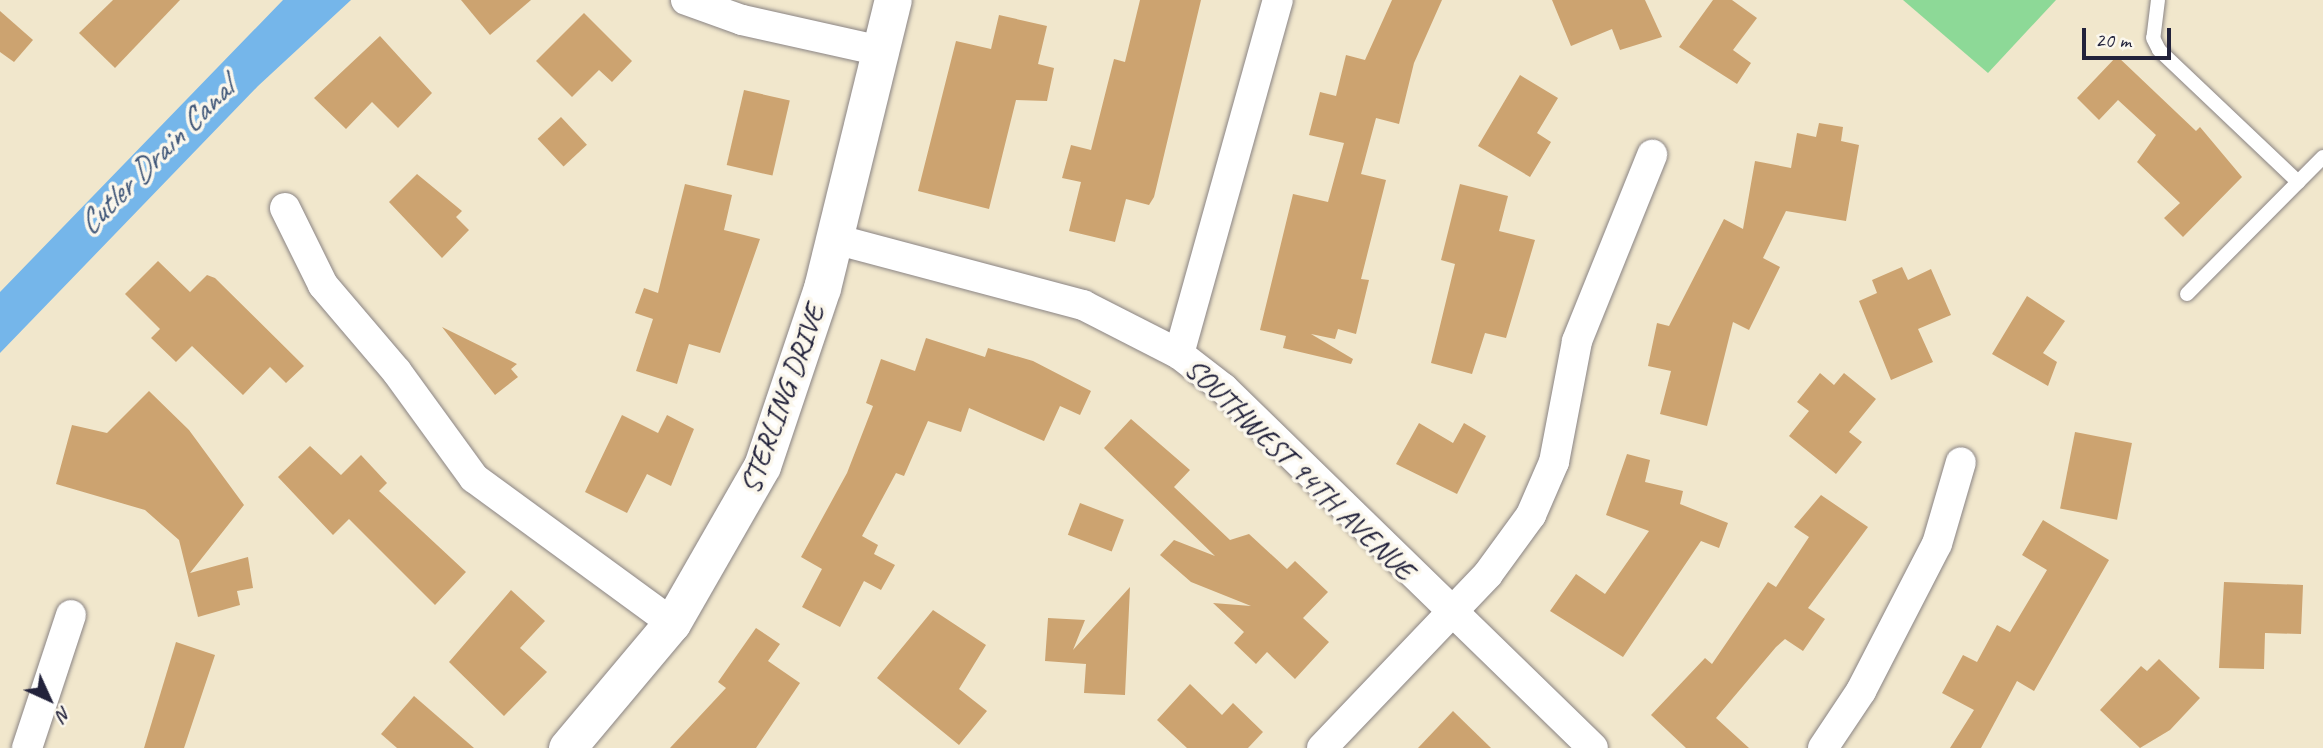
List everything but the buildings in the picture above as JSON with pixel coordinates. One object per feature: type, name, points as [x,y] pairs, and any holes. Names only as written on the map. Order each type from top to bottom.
[{"type":"street","points":[[685,0],[881,51]]},
{"type":"street","name":"STERLING DRIVE","points":[[568,748],[672,623],[762,466],[835,239],[893,0]]},
{"type":"street","points":[[1180,354],[1278,0]]},
{"type":"street","points":[[1322,748],[1513,542],[1544,489],[1577,341],[1651,155]]},
{"type":"street","points":[[285,208],[323,285],[397,372],[474,478],[672,623]]},
{"type":"street","name":"SOUTHWEST 94TH AVENUE","points":[[835,239],[1083,304],[1180,354],[1223,388],[1449,613],[1593,748]]},
{"type":"street","points":[[1823,748],[1861,691],[1937,544],[1961,462]]},
{"type":"street","points":[[27,748],[71,615]]},
{"type":"lane","points":[[2158,0],[2153,38],[2159,50],[2298,181]]},
{"type":"lane","points":[[2187,293],[2323,157]]},
{"type":"green space","points":[[1903,0],[2056,0],[1988,73]]},
{"type":"water","name":"Cutler Drain Canal","points":[[283,0],[351,0],[258,86],[0,353],[0,292]]}]
